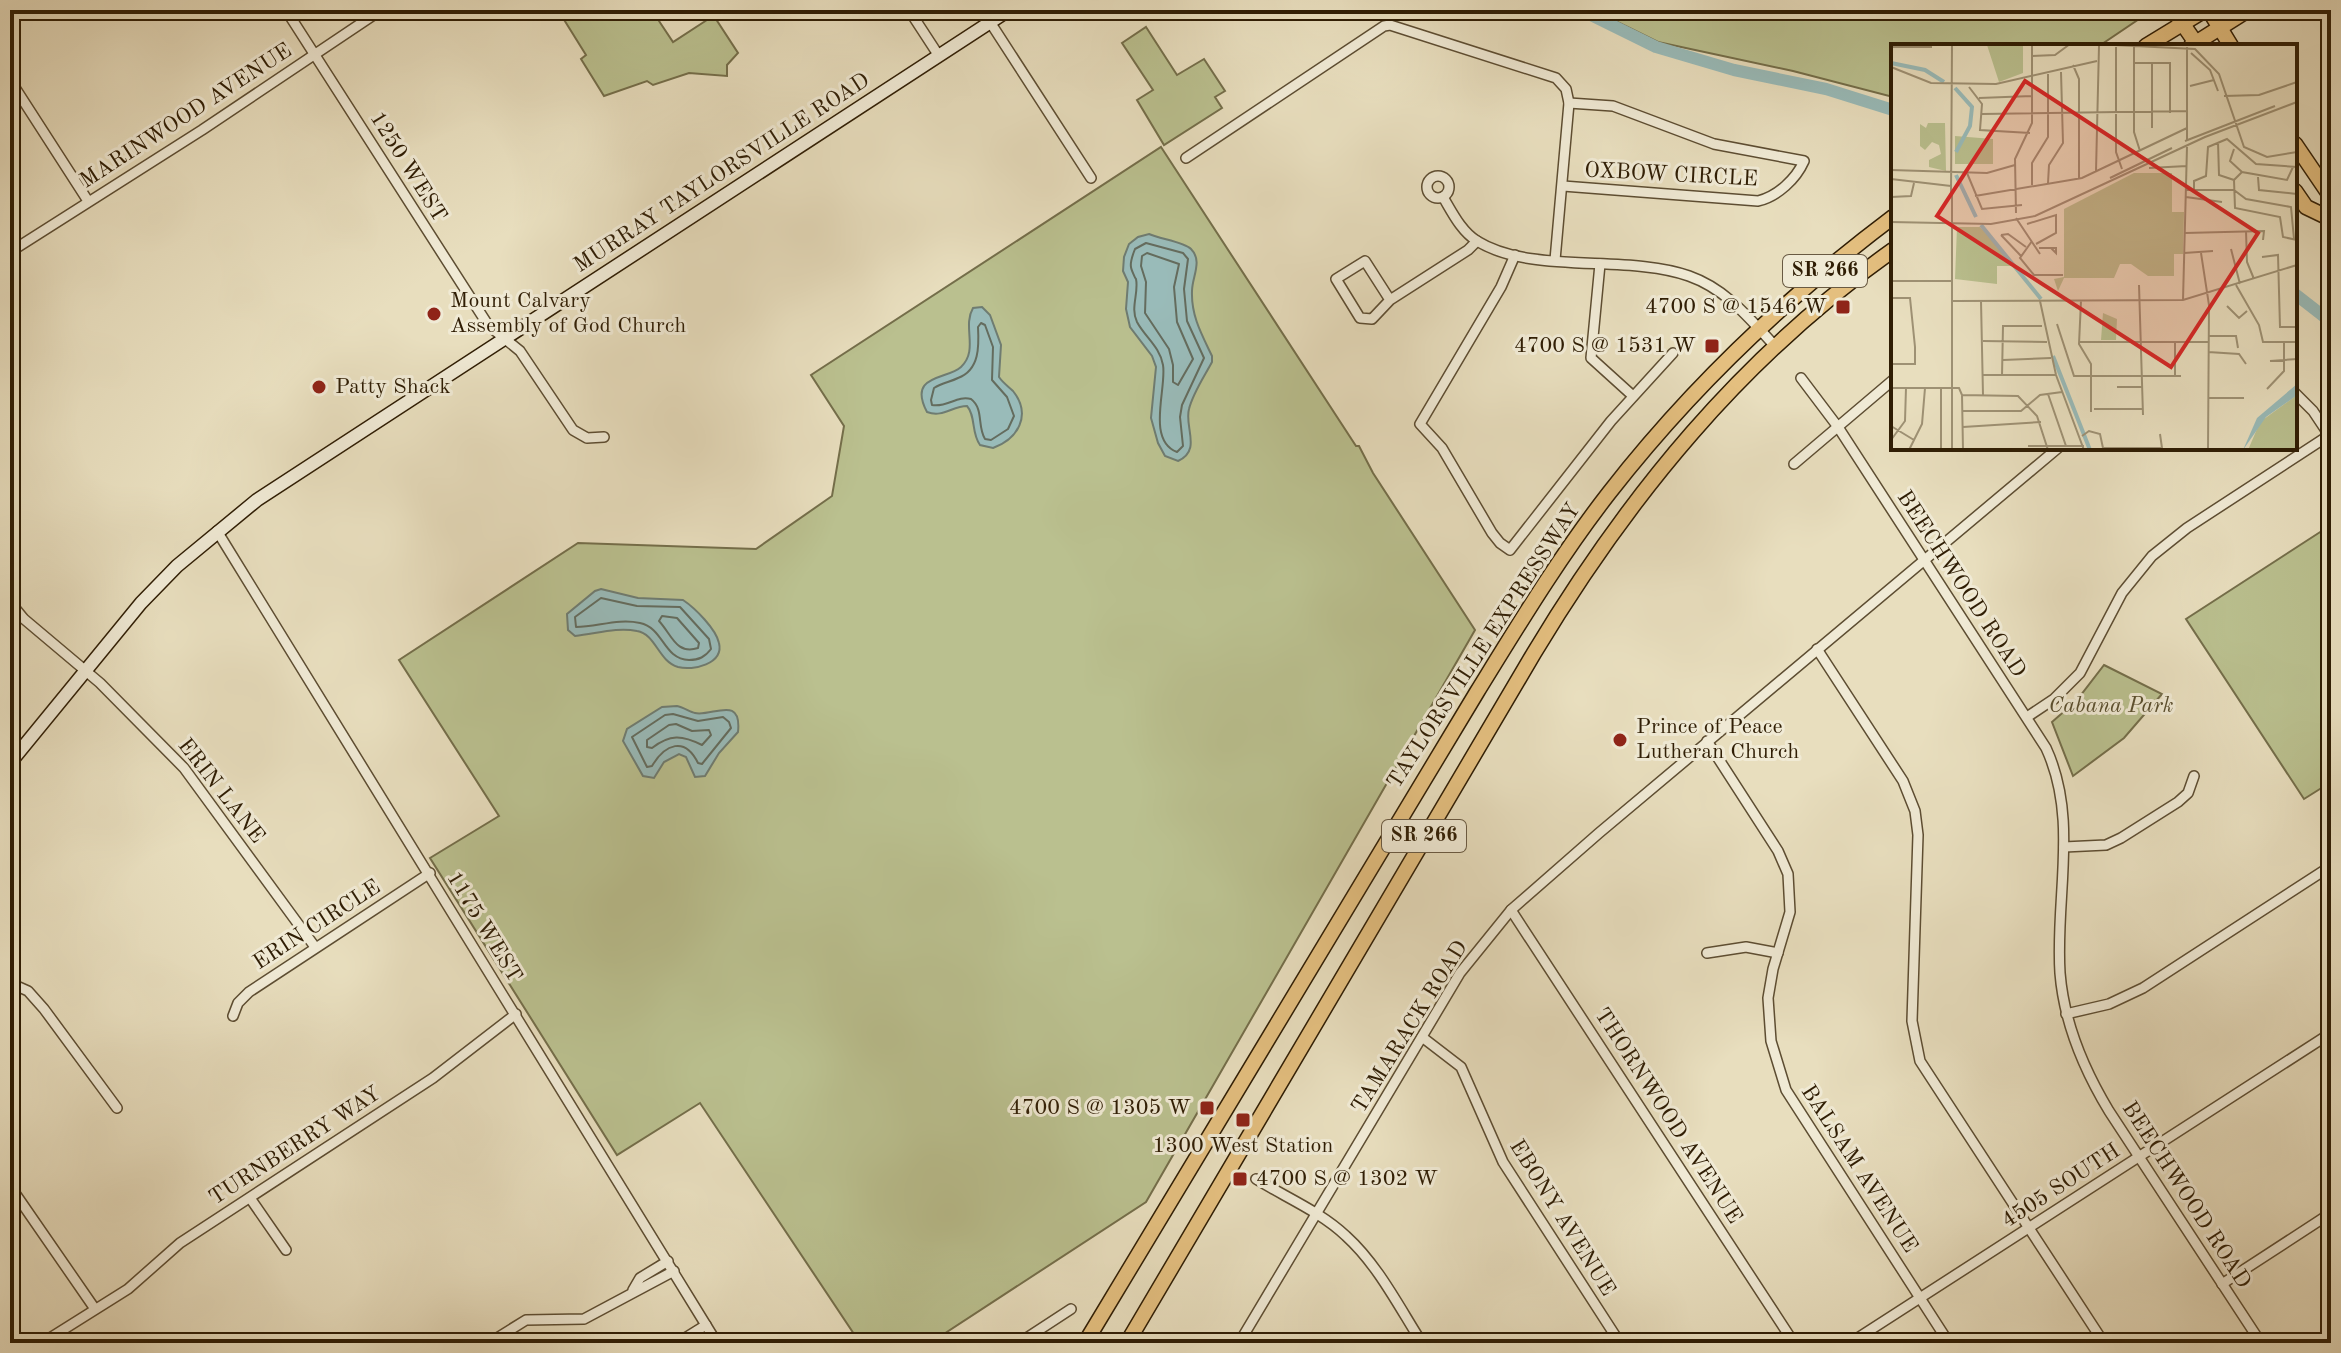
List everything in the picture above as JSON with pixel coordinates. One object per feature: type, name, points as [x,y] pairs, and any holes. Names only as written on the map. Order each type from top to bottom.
[{"type":"main road","points":[[2173,10],[2194,44]]},
{"type":"main road","points":[[2149,44],[2207,10],[2230,44]]},
{"type":"main road","points":[[2197,44],[2248,10]]},
{"type":"main road","points":[[2297,147],[2329,194],[2331,204]]},
{"type":"main road","points":[[2297,194],[2306,207],[2331,219]]},
{"type":"main road","name":"SR 266","points":[[1759,329],[1891,219]]},
{"type":"main road","name":"SR 266","points":[[1774,345],[1825,301],[1891,252]]},
{"type":"main road","name":"TAYLORSVILLE EXPRESSWAY","points":[[1085,1343],[1469,705],[1555,568],[1649,444],[1759,329]]},
{"type":"main road","name":"TAYLORSVILLE EXPRESSWAY","points":[[1127,1343],[1386,900],[1574,588],[1628,511],[1682,443],[1735,383],[1774,345]]},
{"type":"street","name":"1250 WEST","points":[[286,10],[488,325],[520,351],[573,430],[587,438],[604,437]]},
{"type":"street","name":"MARINWOOD AVENUE","points":[[10,252],[202,130],[381,10]]},
{"type":"street","points":[[909,10],[939,56]]},
{"type":"street","name":"MURRAY TAYLORSVILLE ROAD","points":[[10,763],[141,603],[177,566],[257,500],[1009,10]]},
{"type":"street","points":[[990,22],[1091,178]]},
{"type":"street","points":[[1186,158],[1384,26],[1390,25],[1556,78],[1566,89],[1569,103],[1555,260]]},
{"type":"street","points":[[11,83],[88,201]]},
{"type":"street","name":"OXBOW CIRCLE","points":[[1563,186],[1758,201],[1786,185],[1798,174],[1804,161],[1714,144],[1613,106],[1569,103]]},
{"type":"street","points":[[1443,197],[1462,227],[1477,241],[1515,255],[1662,269],[1688,275],[1722,293],[1774,345]]},
{"type":"street","points":[[1390,300],[1365,261],[1336,279],[1360,318],[1372,319],[1390,300],[1477,241]]},
{"type":"street","points":[[1515,255],[1487,310],[1420,424],[1442,448],[1492,533],[1510,550],[1633,396],[1673,353]]},
{"type":"street","points":[[1600,264],[1591,358],[1633,396]]},
{"type":"street","name":"BEECHWOOD ROAD","points":[[1801,378],[1838,427],[2046,748],[2058,776],[2064,810],[2060,973],[2066,1014],[2074,1040],[2096,1088],[2261,1343]]},
{"type":"street","points":[[1794,464],[1891,382]]},
{"type":"street","points":[[2027,717],[2054,699],[2080,673],[2122,593],[2152,556],[2187,528],[2330,435],[2297,395]]},
{"type":"street","name":"TAMARACK ROAD","points":[[1239,1343],[1460,973],[1511,910],[1707,741],[2056,450]]},
{"type":"street","name":"1175 WEST","points":[[217,531],[717,1343]]},
{"type":"street","name":"ERIN LANE","points":[[10,602],[24,619],[84,669],[184,768],[315,947]]},
{"type":"street","points":[[1817,649],[1903,781],[1915,811],[1918,835],[1912,1021],[1916,1050],[1929,1076],[2104,1343]]},
{"type":"street","name":"BALSAM AVENUE","points":[[1707,741],[1784,862],[1790,886],[1790,912],[1769,984],[1769,1018],[1774,1053],[1786,1090],[1949,1343]]},
{"type":"street","points":[[2064,847],[2106,845],[2121,838],[2178,802],[2188,793],[2194,776]]},
{"type":"street","points":[[2066,1014],[2109,1004],[2143,988],[2331,866]]},
{"type":"street","name":"ERIN CIRCLE","points":[[233,1016],[238,1003],[249,992],[430,873]]},
{"type":"street","name":"THORNWOOD AVENUE","points":[[1511,910],[1794,1343]]},
{"type":"street","points":[[1707,953],[1746,947],[1778,953]]},
{"type":"street","points":[[10,983],[28,991],[44,1009],[117,1108]]},
{"type":"street","name":"TURNBERRY WAY","points":[[42,1343],[128,1289],[180,1243],[433,1078],[516,1014]]},
{"type":"street","name":"4505 SOUTH","points":[[1850,1343],[2331,1033]]},
{"type":"street","name":"EBONY AVENUE","points":[[1422,1037],[1461,1067],[1503,1162],[1620,1343]]},
{"type":"street","points":[[1256,1179],[1334,1225],[1360,1250],[1422,1343]]},
{"type":"street","points":[[10,1186],[95,1309]]},
{"type":"street","points":[[250,1198],[286,1250]]},
{"type":"street","points":[[2222,1284],[2331,1213]]},
{"type":"street","points":[[633,1290],[640,1278],[668,1261]]},
{"type":"street","points":[[489,1343],[526,1320],[584,1319],[633,1290],[646,1287],[674,1271]]},
{"type":"street","points":[[1019,1343],[1071,1309]]},
{"type":"street","points":[[677,1343],[706,1325]]},
{"type":"green space","points":[[558,10],[671,10],[659,21],[673,42],[710,18],[706,10],[710,10],[738,53],[727,65],[727,76],[689,73],[653,85],[647,81],[604,96],[581,59],[586,55]]},
{"type":"green space","points":[[1593,10],[2146,10],[2148,13],[2102,44],[1891,44],[1891,96],[1793,71],[1658,42]]},
{"type":"green space","points":[[1146,27],[1177,75],[1204,59],[1225,91],[1215,97],[1222,108],[1164,145],[1137,100],[1153,90],[1122,43]]},
{"type":"green space","points":[[1161,147],[1356,446],[1359,446],[1373,473],[1475,630],[1146,1202],[930,1343],[860,1343],[700,1103],[617,1155],[430,858],[499,816],[399,660],[578,543],[756,549],[832,496],[844,426],[811,375]]},
{"type":"green space","points":[[2331,525],[2331,782],[2304,799],[2186,619]]},
{"type":"green space","name":"Cabana Park","points":[[2104,665],[2162,694],[2124,738],[2073,776],[2052,722],[2077,700]]},
{"type":"water","points":[[1149,234],[1183,244],[1194,254],[1197,264],[1192,291],[1193,309],[1212,356],[1189,409],[1189,451],[1178,461],[1165,456],[1158,443],[1151,418],[1156,367],[1152,356],[1130,327],[1126,309],[1128,282],[1123,271],[1124,257],[1129,244]]},
{"type":"water","points":[[982,307],[990,315],[1001,345],[999,377],[1019,400],[1022,417],[1009,439],[993,448],[980,445],[967,406],[933,413],[927,412],[922,400],[925,384],[955,371],[966,360],[970,346],[970,315],[973,308]]},
{"type":"water","points":[[601,589],[638,598],[683,600],[699,613],[714,632],[719,643],[717,656],[699,667],[684,668],[671,664],[649,637],[637,631],[614,630],[575,636],[568,630],[567,614]]},
{"type":"water","points":[[677,706],[695,713],[731,710],[738,720],[738,732],[719,753],[705,776],[695,777],[686,757],[679,754],[664,762],[654,778],[643,776],[623,741],[627,729],[662,707]]},
{"type":"waterway","points":[[1581,10],[1656,47],[1734,70],[1826,89],[1891,109]]},
{"type":"waterway","points":[[2297,296],[2331,322]]},
{"type":"place","name":"4700 S @ 1546 W","points":[[1843,307]]},
{"type":"place","name":"Mount Calvary Assembly of God Church","points":[[434,314]]},
{"type":"place","name":"4700 S @ 1531 W","points":[[1712,346]]},
{"type":"place","name":"Patty Shack","points":[[319,387]]},
{"type":"place","name":"Prince of Peace Lutheran Church","points":[[1620,740]]},
{"type":"place","name":"4700 S @ 1305 W","points":[[1207,1108]]},
{"type":"place","name":"1300 West Station","points":[[1243,1120]]},
{"type":"place","name":"4700 S @ 1302 W","points":[[1240,1179]]}]
